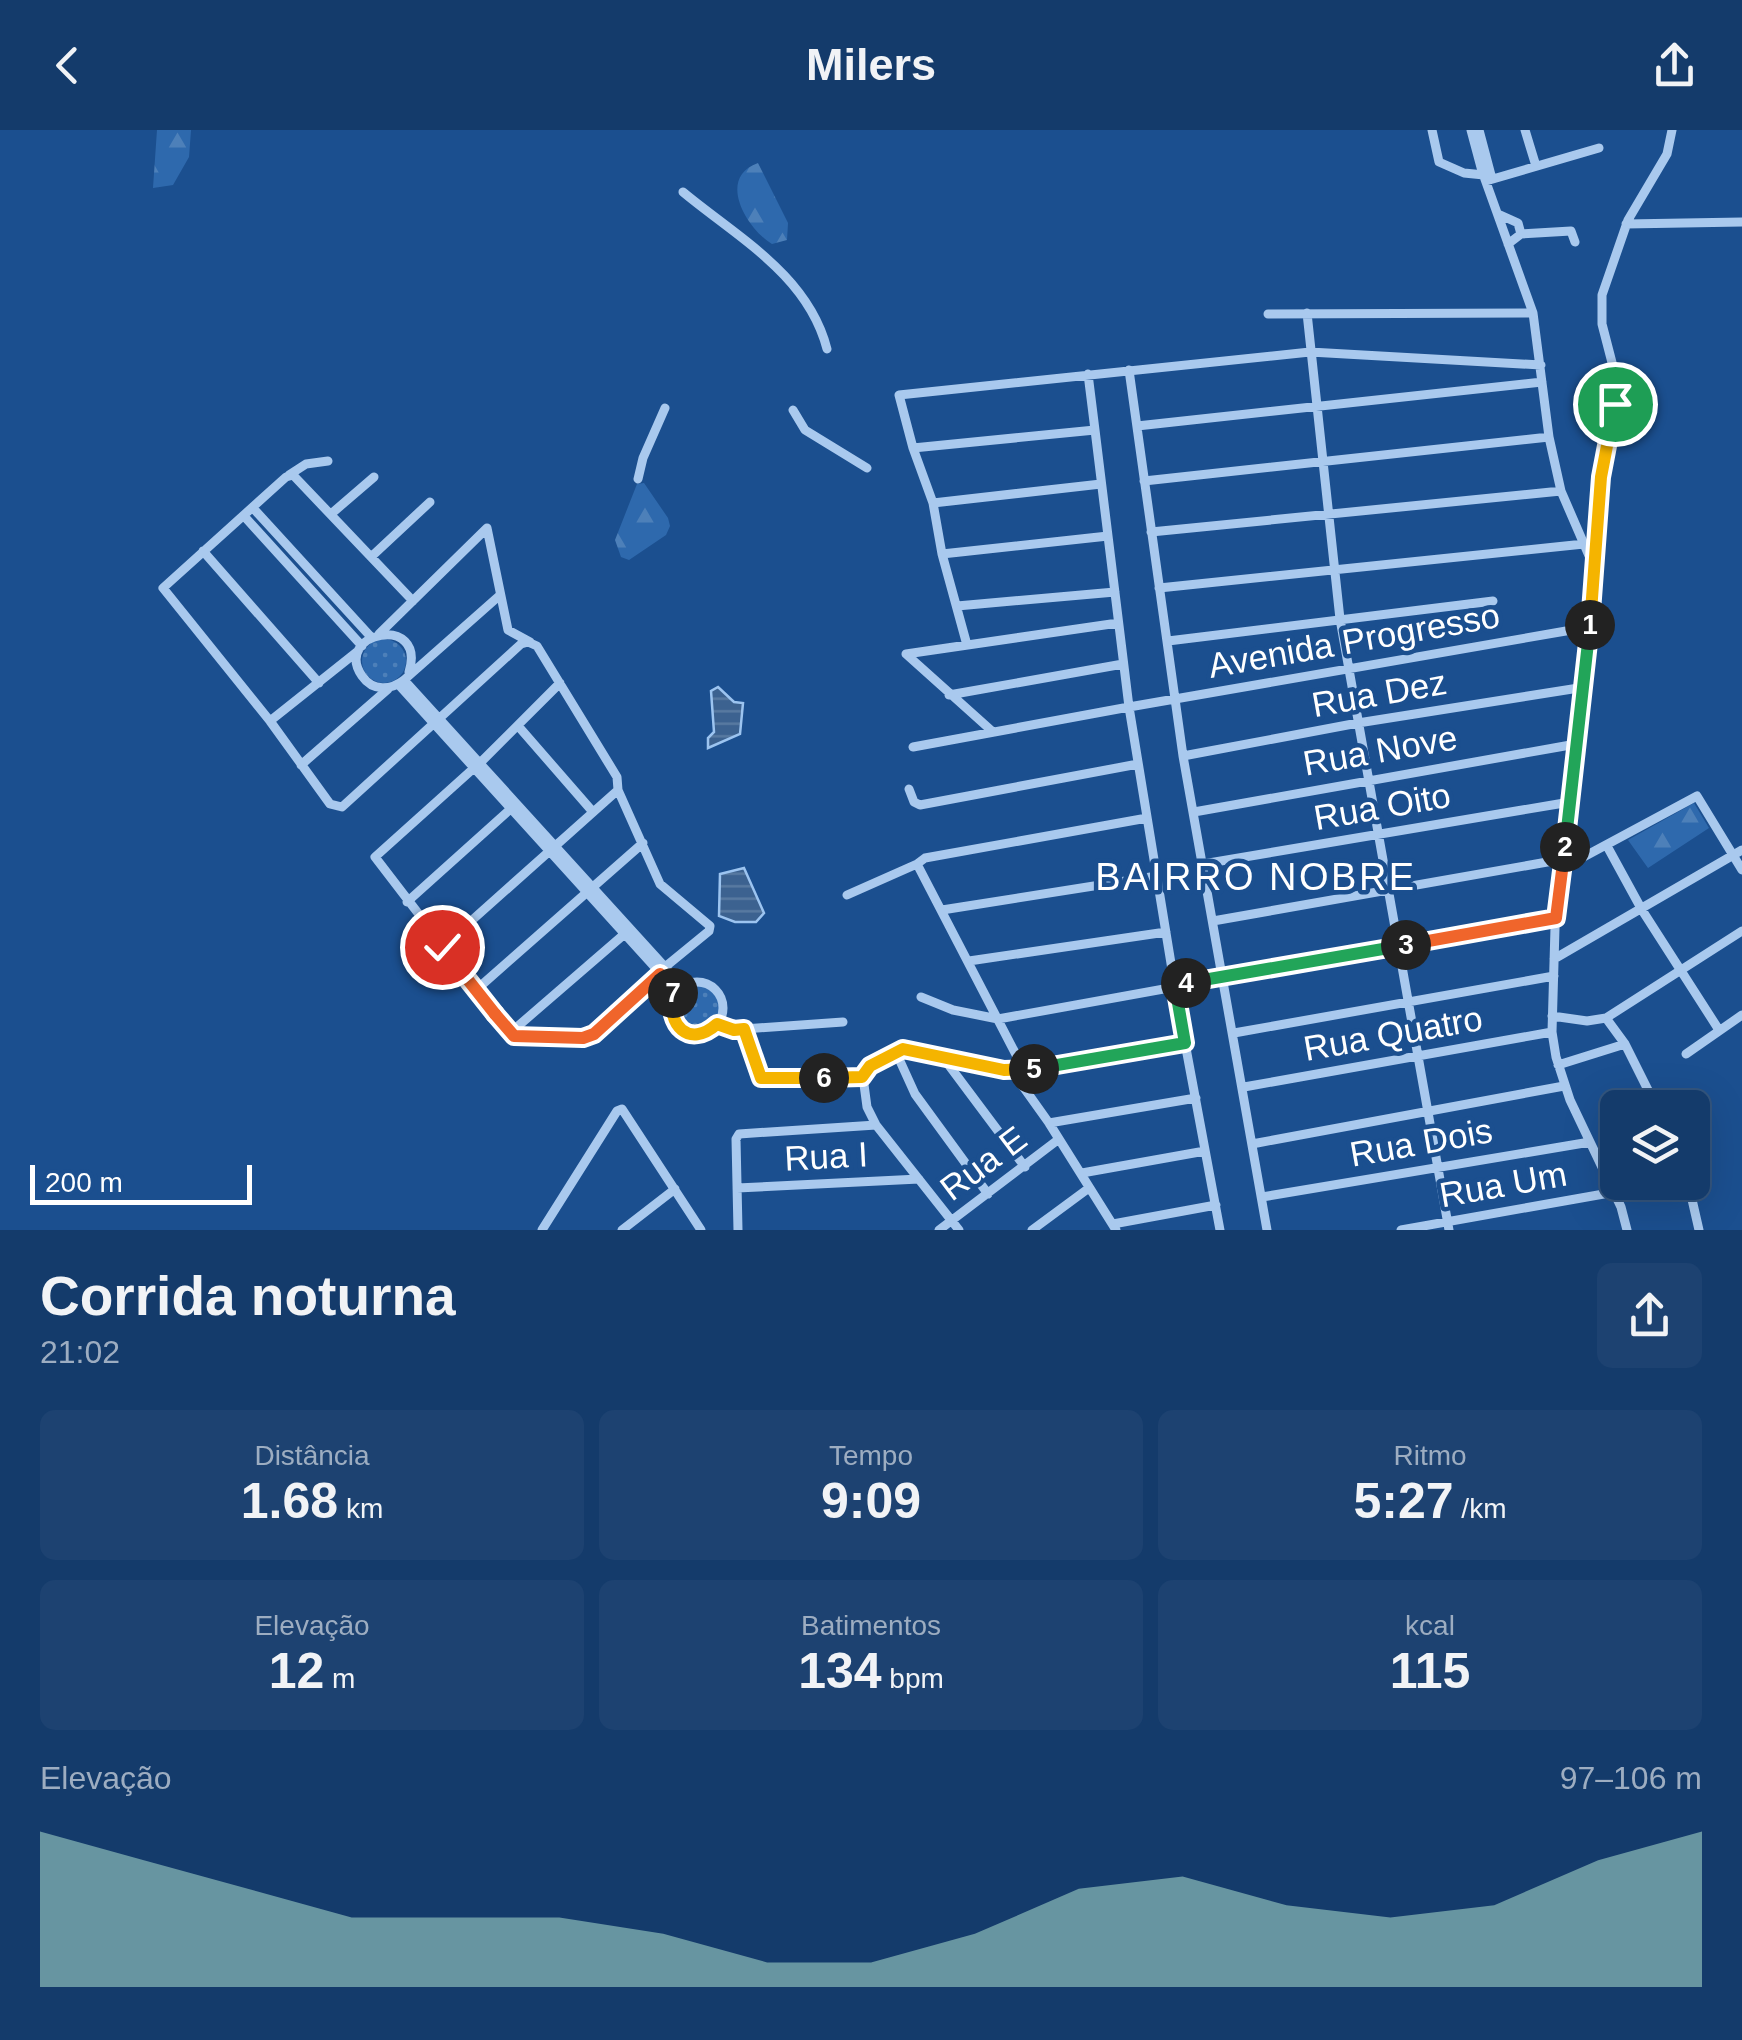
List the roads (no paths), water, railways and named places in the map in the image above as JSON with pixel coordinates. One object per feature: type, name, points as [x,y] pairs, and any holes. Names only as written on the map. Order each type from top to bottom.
[{"type":"street","points":[[1432,130],[1438,162],[1487,178],[1599,148]]},
{"type":"street","points":[[1471,130],[1533,312],[1549,437],[1561,491],[1594,568]]},
{"type":"street","points":[[1479,130],[1487,178]]},
{"type":"street","points":[[1525,130],[1536,166]]},
{"type":"street","points":[[1600,1162],[1564,1086],[1552,1032],[1556,918],[1584,686],[1601,477],[1616,378],[1600,310],[1610,266],[1626,224],[1667,154],[1672,130]]},
{"type":"street","points":[[683,192],[760,250],[784,275],[820,328],[827,349]]},
{"type":"street","points":[[1498,214],[1518,223],[1521,234]]},
{"type":"street","points":[[1626,224],[1742,222]]},
{"type":"street","points":[[1508,244],[1521,234],[1571,231],[1575,242]]},
{"type":"street","points":[[1268,314],[1533,312]]},
{"type":"street","points":[[1307,313],[1332,569],[1447,1226]]},
{"type":"street","points":[[967,646],[932,503],[899,401],[902,393],[1310,352],[1540,364]]},
{"type":"street","points":[[1129,370],[1184,756],[1268,1230]]},
{"type":"street","points":[[1088,374],[1129,707],[1220,1230]]},
{"type":"street","points":[[1137,426],[1542,382]]},
{"type":"street","points":[[638,479],[664,408]]},
{"type":"street","points":[[793,410],[805,430],[867,468]]},
{"type":"street","points":[[913,448],[1095,430]]},
{"type":"street","points":[[1144,481],[1549,437]]},
{"type":"street","points":[[328,462],[306,464],[289,475],[163,588],[270,721],[330,804],[342,807],[522,644],[532,643]]},
{"type":"street","points":[[289,475],[298,478],[414,602]]},
{"type":"street","points":[[331,514],[374,477]]},
{"type":"street","points":[[932,503],[1101,484]]},
{"type":"street","points":[[1152,532],[1561,491]]},
{"type":"street","points":[[371,557],[430,502]]},
{"type":"street","points":[[249,512],[375,636],[396,636],[408,648],[412,664],[400,681],[373,686],[360,675],[360,648],[249,512]]},
{"type":"street","points":[[270,721],[414,602],[487,528],[501,588],[498,596],[301,766]]},
{"type":"street","points":[[942,554],[1108,536]]},
{"type":"street","points":[[1160,588],[1584,544]]},
{"type":"street","points":[[203,552],[319,683]]},
{"type":"street","points":[[957,606],[1114,592]]},
{"type":"street","points":[[498,596],[508,630],[532,643],[560,683],[617,777],[618,790],[666,892],[710,926],[590,1037],[525,1039],[510,1033],[375,857],[519,727],[560,683]]},
{"type":"street","points":[[1168,641],[1493,602]]},
{"type":"street","points":[[992,732],[906,654],[1118,623]]},
{"type":"street","name":"Avenida Progresso","points":[[913,747],[1590,627]]},
{"type":"street","points":[[949,695],[1124,664]]},
{"type":"street","points":[[400,681],[663,971],[687,983],[706,983],[720,994],[723,1012],[717,1024],[706,1033],[697,1034],[680,1028],[670,1013],[673,995],[663,971]]},
{"type":"street","name":"Rua Dez","points":[[1184,756],[1584,686]]},
{"type":"street","points":[[519,727],[593,812]]},
{"type":"street","name":"Rua Nove","points":[[1194,812],[1576,744]]},
{"type":"street","points":[[908,789],[920,805],[1138,764]]},
{"type":"street","points":[[442,947],[618,790]]},
{"type":"street","points":[[1214,921],[1563,864],[1607,846],[1697,796],[1738,852],[1742,870]]},
{"type":"street","name":"Rua Oito","points":[[1202,864],[1570,802]]},
{"type":"street","points":[[407,902],[514,806]]},
{"type":"street","points":[[847,895],[921,861],[1148,818]]},
{"type":"street","points":[[476,990],[643,843]]},
{"type":"street","points":[[1607,846],[1642,910],[1719,1030]]},
{"type":"street","points":[[1554,959],[1738,852]]},
{"type":"street","points":[[921,861],[1024,1070]]},
{"type":"street","points":[[942,910],[1157,876]]},
{"type":"street","points":[[921,997],[954,1010],[998,1019],[1556,918]]},
{"type":"street","points":[[1552,1016],[1587,1021],[1606,1018],[1742,931]]},
{"type":"street","points":[[510,1033],[627,932]]},
{"type":"street","points":[[969,961],[1166,932]]},
{"type":"street","points":[[1234,1033],[1554,976]]},
{"type":"street","points":[[673,995],[687,983]]},
{"type":"street","points":[[1686,1054],[1742,1015]]},
{"type":"street","points":[[1606,1018],[1625,1044],[1649,1090]]},
{"type":"street","points":[[717,1024],[734,1030],[842,1022]]},
{"type":"street","points":[[744,1029],[761,1078],[862,1077]]},
{"type":"street","name":"Rua Quatro","points":[[1244,1087],[1552,1032]]},
{"type":"street","points":[[959,1230],[876,1125],[867,1107],[862,1077],[870,1066],[895,1050],[1012,1071],[1185,1043]]},
{"type":"street","points":[[1558,1064],[1625,1044]]},
{"type":"street","points":[[895,1050],[915,1094],[988,1194]]},
{"type":"street","points":[[945,1060],[1024,1167]]},
{"type":"street","points":[[1012,1071],[1114,1227],[1216,1206]]},
{"type":"street","points":[[1252,1144],[1564,1086]]},
{"type":"street","points":[[1049,1123],[1196,1098]]},
{"type":"street","points":[[542,1230],[620,1109],[701,1230]]},
{"type":"street","points":[[738,1230],[739,1134],[876,1125]]},
{"type":"street","name":"Rua E","points":[[938,1230],[1060,1140]]},
{"type":"street","name":"Rua Dois","points":[[1262,1197],[1590,1142]]},
{"type":"street","points":[[1082,1174],[1206,1151]]},
{"type":"street","name":"Rua I","points":[[737,1188],[919,1179]]},
{"type":"street","points":[[622,1230],[675,1188]]},
{"type":"street","points":[[1032,1230],[1089,1188]]},
{"type":"street","name":"Rua Um","points":[[1401,1230],[1447,1226],[1600,1195]]},
{"type":"street","points":[[1617,1200],[1626,1230]]},
{"type":"street","points":[[1692,1200],[1698,1230]]},
{"type":"district","name":"BAIRRO NOBRE","points":[[1256,877]]}]
